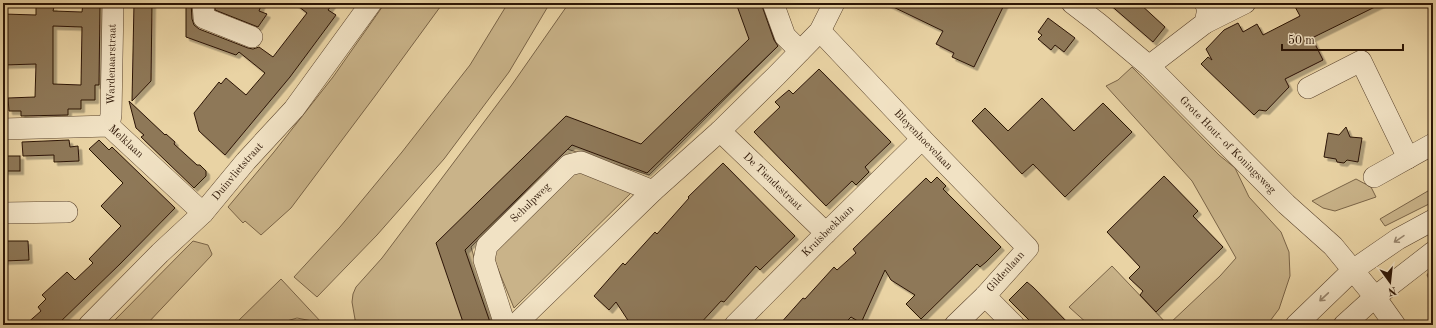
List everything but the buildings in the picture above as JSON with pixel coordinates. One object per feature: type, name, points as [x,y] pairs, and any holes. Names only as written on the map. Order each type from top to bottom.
[{"type":"street","name":"Wardenaarstraat","points":[[109,126],[111,115],[113,3]]},
{"type":"street","points":[[204,3],[204,18],[252,37]]},
{"type":"street","points":[[773,3],[785,36],[800,51]]},
{"type":"street","points":[[515,325],[653,191],[720,131],[820,31],[834,3]]},
{"type":"street","name":"Grote Hout- of Koningsweg","points":[[1072,3],[1098,22],[1149,66],[1286,204],[1333,246],[1375,297],[1395,325]]},
{"type":"street","points":[[1149,66],[1205,13],[1245,3]]},
{"type":"street","name":"Duinvlietstraat","points":[[89,325],[203,212],[246,161],[294,109],[361,7]]},
{"type":"street","name":"Bleyenhoevelaan","points":[[820,31],[1028,248]]},
{"type":"street","points":[[1308,88],[1361,61],[1408,158]]},
{"type":"street","name":"Melklaan","points":[[3,129],[109,126],[203,212]]},
{"type":"street","name":"De Tiendestraat","points":[[720,131],[826,233]]},
{"type":"street","name":"Kruisbeeklaan","points":[[735,325],[922,139]]},
{"type":"street","points":[[1374,176],[1433,144]]},
{"type":"street","name":"Schulpweg","points":[[505,325],[484,260],[487,246],[569,164],[581,162],[653,191]]},
{"type":"street","points":[[3,212],[67,212]]},
{"type":"street","points":[[1296,325],[1353,270],[1398,239],[1433,220]]},
{"type":"street","name":"Gildenlaan","points":[[955,325],[985,296],[1028,248]]},
{"type":"street","points":[[1344,325],[1375,297],[1433,252]]},
{"type":"street","name":"Gildenlaan","points":[[985,296],[1014,325]]},
{"type":"shaded area","points":[[385,3],[443,3],[291,208],[261,235],[245,221],[243,223],[228,207],[274,152],[333,77]]},
{"type":"shaded area","points":[[508,3],[550,3],[509,72],[444,159],[377,235],[317,297],[294,277],[340,227],[402,152],[470,65]]},
{"type":"shaded area","points":[[569,3],[762,3],[777,47],[649,175],[567,149],[471,247],[494,323],[492,325],[356,325],[352,302],[356,287],[382,258],[511,86]]},
{"type":"shaded area","points":[[1132,67],[1219,155],[1235,168],[1249,197],[1281,232],[1289,252],[1290,276],[1279,309],[1267,325],[1168,325],[1220,276],[1236,258],[1192,181],[1106,86],[1118,80]]},
{"type":"shaded area","points":[[575,170],[633,191],[514,308],[491,252]]},
{"type":"shaded area","points":[[1356,179],[1371,187],[1376,197],[1335,211],[1323,208],[1312,201]]},
{"type":"shaded area","points":[[1433,188],[1433,202],[1385,226],[1380,219]]},
{"type":"shaded area","points":[[193,241],[208,245],[212,254],[211,256],[146,325],[110,325]]},
{"type":"shaded area","points":[[1112,266],[1168,325],[1089,325],[1069,307]]},
{"type":"shaded area","points":[[1433,266],[1433,287],[1427,275]]},
{"type":"shaded area","points":[[281,279],[322,323],[297,318],[273,325],[234,325]]}]
